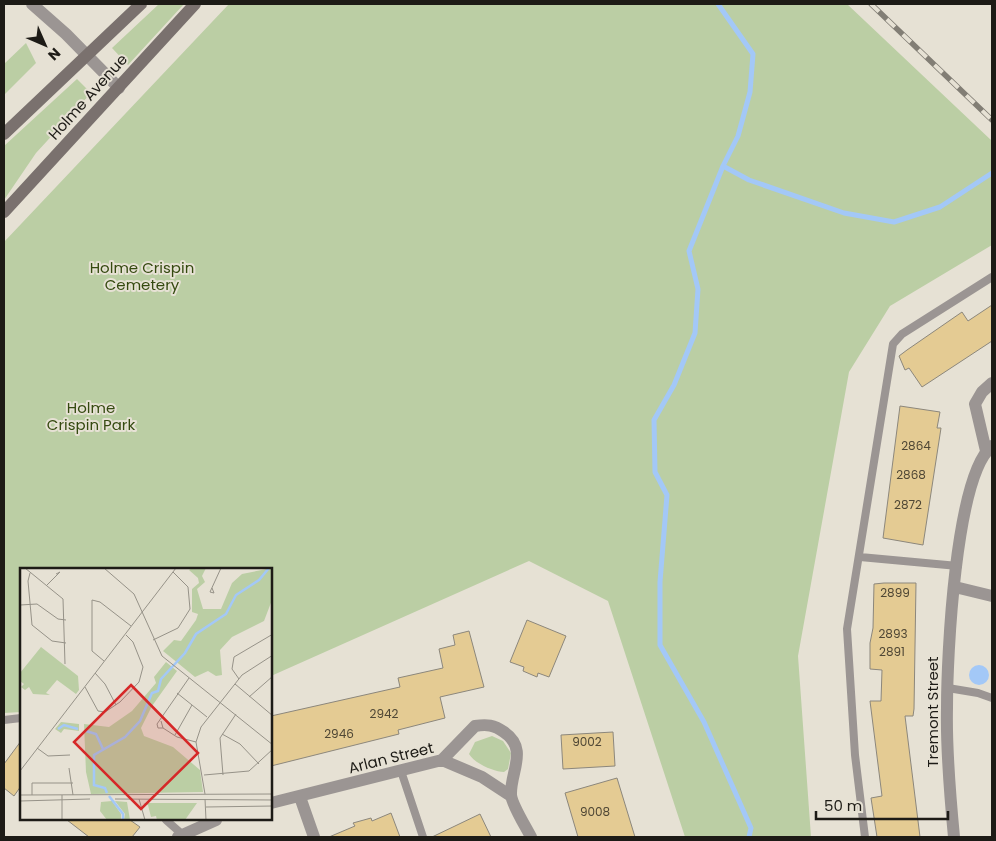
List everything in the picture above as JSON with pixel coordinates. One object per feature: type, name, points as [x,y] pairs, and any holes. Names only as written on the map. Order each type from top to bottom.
[{"type":"main road","name":"Holme Avenue","points":[[4,134],[85,55],[141,4]]},
{"type":"main road","name":"Holme Avenue","points":[[4,212],[195,4]]},
{"type":"street","points":[[32,4],[66,34],[119,88]]},
{"type":"street","points":[[989,449],[975,404],[982,392],[992,383]]},
{"type":"street","name":"Tremont Street","points":[[954,837],[949,791],[948,688],[950,637],[964,514],[971,488],[989,449]]},
{"type":"street","points":[[955,587],[992,596]]},
{"type":"street","points":[[442,760],[475,726],[495,726],[509,735],[516,746],[518,759],[511,796],[531,837]]},
{"type":"street","name":"Arlan Street","points":[[272,803],[442,760],[482,777],[511,796]]},
{"type":"street","points":[[300,797],[314,837]]},
{"type":"street","points":[[186,835],[214,821]]},
{"type":"lane","points":[[865,837],[854,755],[847,629],[892,344],[902,334],[992,277]]},
{"type":"lane","points":[[860,556],[958,566]]},
{"type":"lane","points":[[948,688],[978,693],[992,698]]},
{"type":"lane","points":[[4,720],[20,718]]},
{"type":"lane","points":[[401,771],[423,837]]},
{"type":"lane","points":[[167,821],[186,835]]},
{"type":"green space","points":[[159,4],[184,4],[128,65],[112,48]]},
{"type":"green space","points":[[229,4],[847,4],[992,141],[992,245],[890,306],[849,372],[798,656],[811,837],[685,837],[608,601],[529,561],[272,676],[272,568],[20,568],[20,712],[4,713],[4,242]]},
{"type":"green space","points":[[26,43],[36,63],[4,95],[4,64]]},
{"type":"green space","points":[[77,79],[91,93],[36,153],[4,200],[4,146]]},
{"type":"green space","points":[[492,736],[503,741],[511,753],[508,769],[504,772],[475,761],[469,754],[475,742]]},
{"type":"water","points":[[979,665],[986,668],[989,675],[986,682],[979,685],[972,682],[969,675],[972,668]]},
{"type":"building","points":[[992,305],[992,341],[922,387],[909,368],[905,370],[899,356],[907,350],[962,312],[968,321]]},
{"type":"building","points":[[900,406],[940,412],[937,428],[941,428],[923,545],[883,538]]},
{"type":"building","points":[[916,583],[914,709],[913,716],[905,716],[920,837],[877,837],[871,798],[882,796],[870,701],[881,701],[882,670],[870,669],[870,643],[873,628],[874,584]]},
{"type":"building","points":[[527,620],[566,636],[549,677],[538,673],[537,677],[523,671],[524,667],[510,662]]},
{"type":"building","points":[[469,631],[484,687],[440,697],[445,718],[398,730],[399,734],[272,766],[272,716],[400,687],[398,678],[443,668],[439,649],[455,645],[453,635]]},
{"type":"building","points":[[613,732],[615,766],[563,769],[561,735]]},
{"type":"building","points":[[20,742],[20,787],[14,796],[4,788],[4,764]]},
{"type":"building","points":[[617,778],[635,837],[578,837],[565,793]]},
{"type":"building","points":[[391,813],[400,837],[329,837],[355,826],[353,823],[371,818],[372,821]]},
{"type":"building","points":[[480,814],[491,837],[432,837]]},
{"type":"building","points":[[68,821],[131,821],[140,827],[132,837],[89,837]]},
{"type":"waterway","points":[[718,4],[753,54],[750,92],[738,136],[723,166],[689,251],[698,289],[695,333],[674,385],[654,420],[655,472],[667,495],[660,582],[660,645],[704,722],[751,828],[749,837]]},
{"type":"waterway","points":[[723,166],[749,180],[844,213],[894,222],[940,207],[992,173]]},
{"type":"railway","points":[[871,4],[992,120]]},
{"type":"park label","name":"Holme Crispin Cemetery","points":[[142,276]]},
{"type":"park label","name":"Holme Crispin Park","points":[[91,416]]}]
